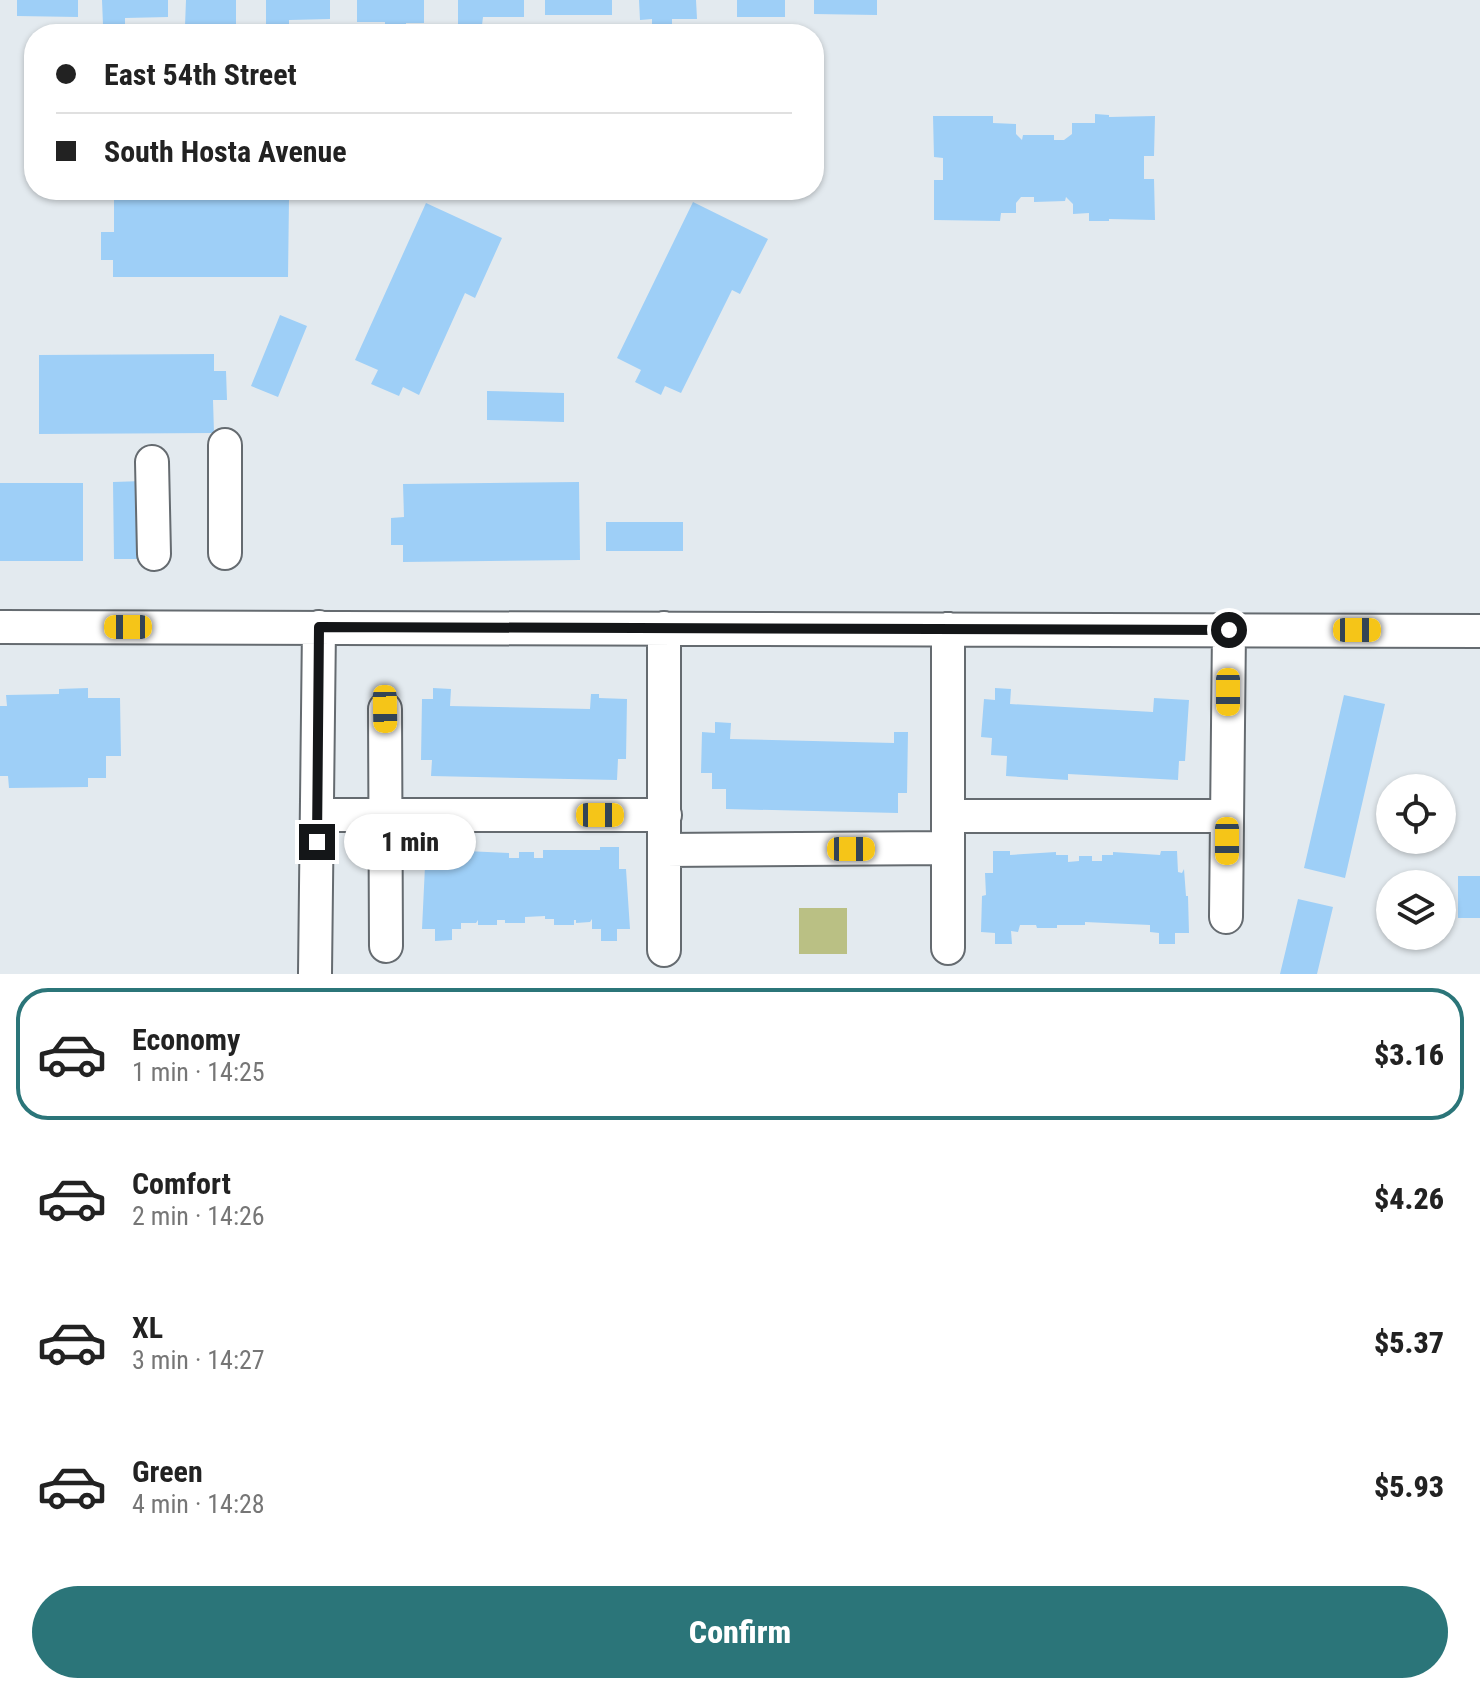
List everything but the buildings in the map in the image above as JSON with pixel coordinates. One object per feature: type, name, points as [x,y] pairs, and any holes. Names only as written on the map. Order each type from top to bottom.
[{"type":"street","points":[[225,445],[225,553]]},
{"type":"street","points":[[152,462],[154,554]]},
{"type":"street","points":[[0,627],[1480,631]]},
{"type":"street","points":[[315,974],[319,627]]},
{"type":"street","points":[[664,628],[664,950]]},
{"type":"street","points":[[948,629],[948,948]]},
{"type":"street","points":[[1226,917],[1229,630]]},
{"type":"street","points":[[385,709],[386,946]]},
{"type":"street","points":[[318,815],[665,815]]},
{"type":"street","points":[[948,816],[1227,816]]},
{"type":"street","points":[[665,850],[948,848]]},
{"type":"green space","points":[[799,908],[847,908],[847,954],[799,954]]},
{"type":"route","points":[[317,842],[319,627],[1229,630]]}]
